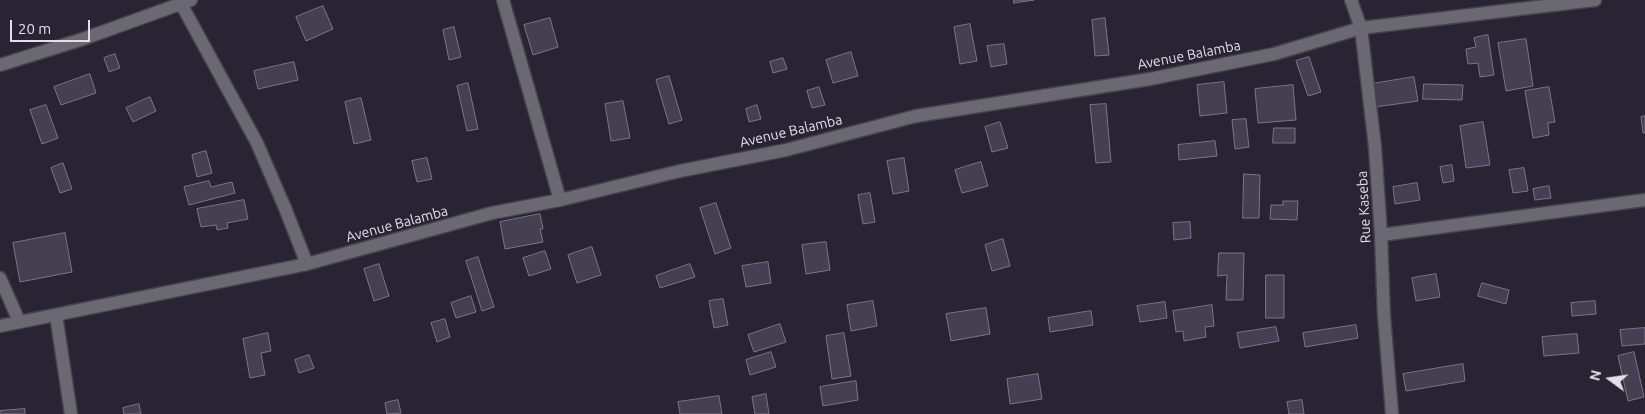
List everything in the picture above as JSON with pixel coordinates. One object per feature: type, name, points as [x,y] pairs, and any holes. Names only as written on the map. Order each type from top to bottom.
[{"type":"street","points":[[503,0],[560,200]]},
{"type":"street","name":"Rue Kaseba","points":[[1351,0],[1361,28],[1376,147],[1384,316],[1392,414]]},
{"type":"street","name":"Avenue Balamba","points":[[0,326],[307,264],[492,213],[560,200],[680,171],[786,150],[916,116],[1150,79],[1274,54],[1361,28],[1595,0]]},
{"type":"street","points":[[0,65],[83,39],[184,1],[257,143],[307,264]]},
{"type":"street","points":[[1381,235],[1645,200]]},
{"type":"street","points":[[0,278],[19,321]]},
{"type":"street","points":[[56,315],[72,414]]},
{"type":"building","points":[[1014,0],[1034,0],[1014,3]]},
{"type":"building","points":[[323,6],[333,29],[306,41],[296,17]]},
{"type":"building","points":[[550,18],[558,47],[533,55],[524,25]]},
{"type":"building","points":[[1105,18],[1109,55],[1095,56],[1092,20]]},
{"type":"building","points":[[970,24],[977,61],[960,64],[954,27]]},
{"type":"building","points":[[454,27],[461,57],[449,60],[443,30]]},
{"type":"building","points":[[1488,35],[1494,75],[1480,77],[1478,63],[1468,64],[1466,49],[1476,47],[1474,38]]},
{"type":"building","points":[[1526,39],[1533,86],[1506,91],[1498,43]]},
{"type":"building","points":[[1004,44],[1007,64],[991,67],[987,46]]},
{"type":"building","points":[[851,52],[858,76],[833,83],[826,60]]},
{"type":"building","points":[[115,54],[120,68],[109,72],[104,58]]},
{"type":"building","points":[[1309,57],[1321,92],[1308,96],[1296,61]]},
{"type":"building","points":[[783,58],[787,69],[773,73],[770,62]]},
{"type":"building","points":[[294,62],[298,80],[258,89],[254,71]]},
{"type":"building","points":[[90,74],[96,93],[61,105],[54,87]]},
{"type":"building","points":[[669,76],[682,120],[669,124],[656,80]]},
{"type":"building","points":[[1414,77],[1418,101],[1375,107],[1372,84]]},
{"type":"building","points":[[1224,82],[1227,113],[1200,116],[1197,85]]},
{"type":"building","points":[[468,83],[478,129],[467,131],[457,86]]},
{"type":"building","points":[[1424,84],[1463,85],[1462,100],[1423,99]]},
{"type":"building","points":[[1293,85],[1296,120],[1258,123],[1255,89]]},
{"type":"building","points":[[819,87],[825,105],[812,108],[807,91]]},
{"type":"building","points":[[1549,87],[1555,122],[1548,123],[1549,135],[1533,138],[1525,91]]},
{"type":"building","points":[[150,97],[156,111],[133,122],[126,108]]},
{"type":"building","points":[[361,98],[371,140],[354,144],[345,102]]},
{"type":"building","points":[[623,101],[630,138],[611,141],[605,104]]},
{"type":"building","points":[[1106,104],[1111,162],[1096,163],[1090,105]]},
{"type":"building","points":[[46,105],[58,138],[42,144],[30,110]]},
{"type":"building","points":[[757,105],[761,119],[749,122],[746,109]]},
{"type":"building","points":[[1645,116],[1645,133],[1643,133],[1641,117]]},
{"type":"building","points":[[1246,119],[1249,147],[1235,149],[1232,120]]},
{"type":"building","points":[[1000,122],[1008,148],[992,152],[985,127]]},
{"type":"building","points":[[1483,122],[1490,165],[1466,168],[1460,126]]},
{"type":"building","points":[[1274,128],[1295,128],[1295,143],[1273,143]]},
{"type":"building","points":[[1215,141],[1217,156],[1179,160],[1178,145]]},
{"type":"building","points":[[206,151],[212,173],[197,177],[192,155]]},
{"type":"building","points":[[427,158],[432,179],[417,182],[412,161]]},
{"type":"building","points":[[904,158],[909,191],[893,194],[887,161]]},
{"type":"building","points":[[981,162],[988,186],[962,193],[955,170]]},
{"type":"building","points":[[63,163],[72,189],[60,193],[51,168]]},
{"type":"building","points":[[1452,165],[1454,181],[1443,183],[1440,167]]},
{"type":"building","points":[[1524,168],[1528,191],[1513,193],[1509,170]]},
{"type":"building","points":[[1244,174],[1260,175],[1259,218],[1243,218]]},
{"type":"building","points":[[209,181],[211,187],[232,182],[235,193],[189,205],[184,187]]},
{"type":"building","points":[[1417,183],[1420,200],[1395,204],[1393,187]]},
{"type":"building","points":[[1549,186],[1551,198],[1535,200],[1533,189]]},
{"type":"building","points":[[870,193],[875,222],[863,224],[858,195]]},
{"type":"building","points":[[244,200],[248,219],[227,223],[228,228],[217,230],[216,225],[201,227],[197,209]]},
{"type":"building","points":[[1283,201],[1298,201],[1297,220],[1270,219],[1271,205],[1283,205]]},
{"type":"building","points":[[716,203],[731,248],[715,254],[700,208]]},
{"type":"building","points":[[540,214],[543,229],[540,229],[543,242],[505,249],[500,222]]},
{"type":"building","points":[[1190,222],[1191,238],[1174,240],[1173,223]]},
{"type":"building","points":[[65,233],[72,272],[20,282],[13,243]]},
{"type":"building","points":[[1003,239],[1010,266],[992,271],[985,245]]},
{"type":"building","points":[[826,242],[830,270],[806,274],[802,245]]},
{"type":"building","points":[[592,247],[601,275],[577,283],[568,255]]},
{"type":"building","points":[[545,251],[551,269],[529,276],[523,258]]},
{"type":"building","points":[[1219,253],[1244,253],[1243,300],[1226,300],[1227,275],[1218,276]]},
{"type":"building","points":[[478,257],[494,307],[482,311],[466,261]]},
{"type":"building","points":[[768,262],[771,283],[746,287],[742,266]]},
{"type":"building","points":[[379,264],[389,296],[374,301],[364,269]]},
{"type":"building","points":[[690,264],[695,277],[660,288],[656,276]]},
{"type":"building","points":[[1436,274],[1440,297],[1416,301],[1412,278]]},
{"type":"building","points":[[1266,275],[1284,275],[1284,318],[1266,318]]},
{"type":"building","points":[[1482,283],[1509,290],[1506,304],[1478,296]]},
{"type":"building","points":[[471,296],[476,312],[456,318],[451,303]]},
{"type":"building","points":[[723,299],[728,325],[714,328],[709,301]]},
{"type":"building","points":[[873,301],[877,326],[851,331],[847,305]]},
{"type":"building","points":[[1595,301],[1596,314],[1572,316],[1571,303]]},
{"type":"building","points":[[1165,302],[1167,318],[1140,322],[1137,306]]},
{"type":"building","points":[[1212,305],[1214,326],[1205,327],[1206,337],[1184,341],[1183,331],[1176,332],[1173,311]]},
{"type":"building","points":[[986,308],[990,334],[951,341],[946,314]]},
{"type":"building","points":[[1091,311],[1093,325],[1050,332],[1048,318]]},
{"type":"building","points":[[445,319],[450,337],[437,342],[431,323]]},
{"type":"building","points":[[780,324],[786,342],[754,352],[748,335]]},
{"type":"building","points":[[1356,325],[1358,338],[1305,347],[1303,333]]},
{"type":"building","points":[[1276,327],[1279,341],[1240,348],[1237,333]]},
{"type":"building","points":[[1645,328],[1645,344],[1622,346],[1620,330]]},
{"type":"building","points":[[268,333],[271,351],[261,353],[265,375],[250,378],[243,339]]},
{"type":"building","points":[[844,333],[851,376],[832,379],[826,336]]},
{"type":"building","points":[[1577,334],[1579,353],[1544,356],[1542,337]]},
{"type":"building","points":[[771,352],[776,367],[750,375],[746,360]]},
{"type":"building","points":[[1634,352],[1644,397],[1628,401],[1618,356]]},
{"type":"building","points":[[309,355],[314,368],[299,373],[295,360]]},
{"type":"building","points":[[1463,364],[1465,381],[1406,391],[1403,374]]},
{"type":"building","points":[[1038,374],[1042,399],[1010,404],[1007,379]]},
{"type":"building","points":[[856,381],[858,400],[823,406],[820,387]]},
{"type":"building","points":[[766,394],[769,414],[755,414],[752,397]]},
{"type":"building","points":[[719,396],[722,414],[680,414],[678,402]]},
{"type":"building","points":[[398,400],[401,413],[387,414],[385,403]]},
{"type":"building","points":[[1302,400],[1304,414],[1289,414],[1287,402]]},
{"type":"building","points":[[139,404],[141,414],[124,414],[123,408]]},
{"type":"building","points":[[25,409],[25,414],[0,414],[0,411]]}]
